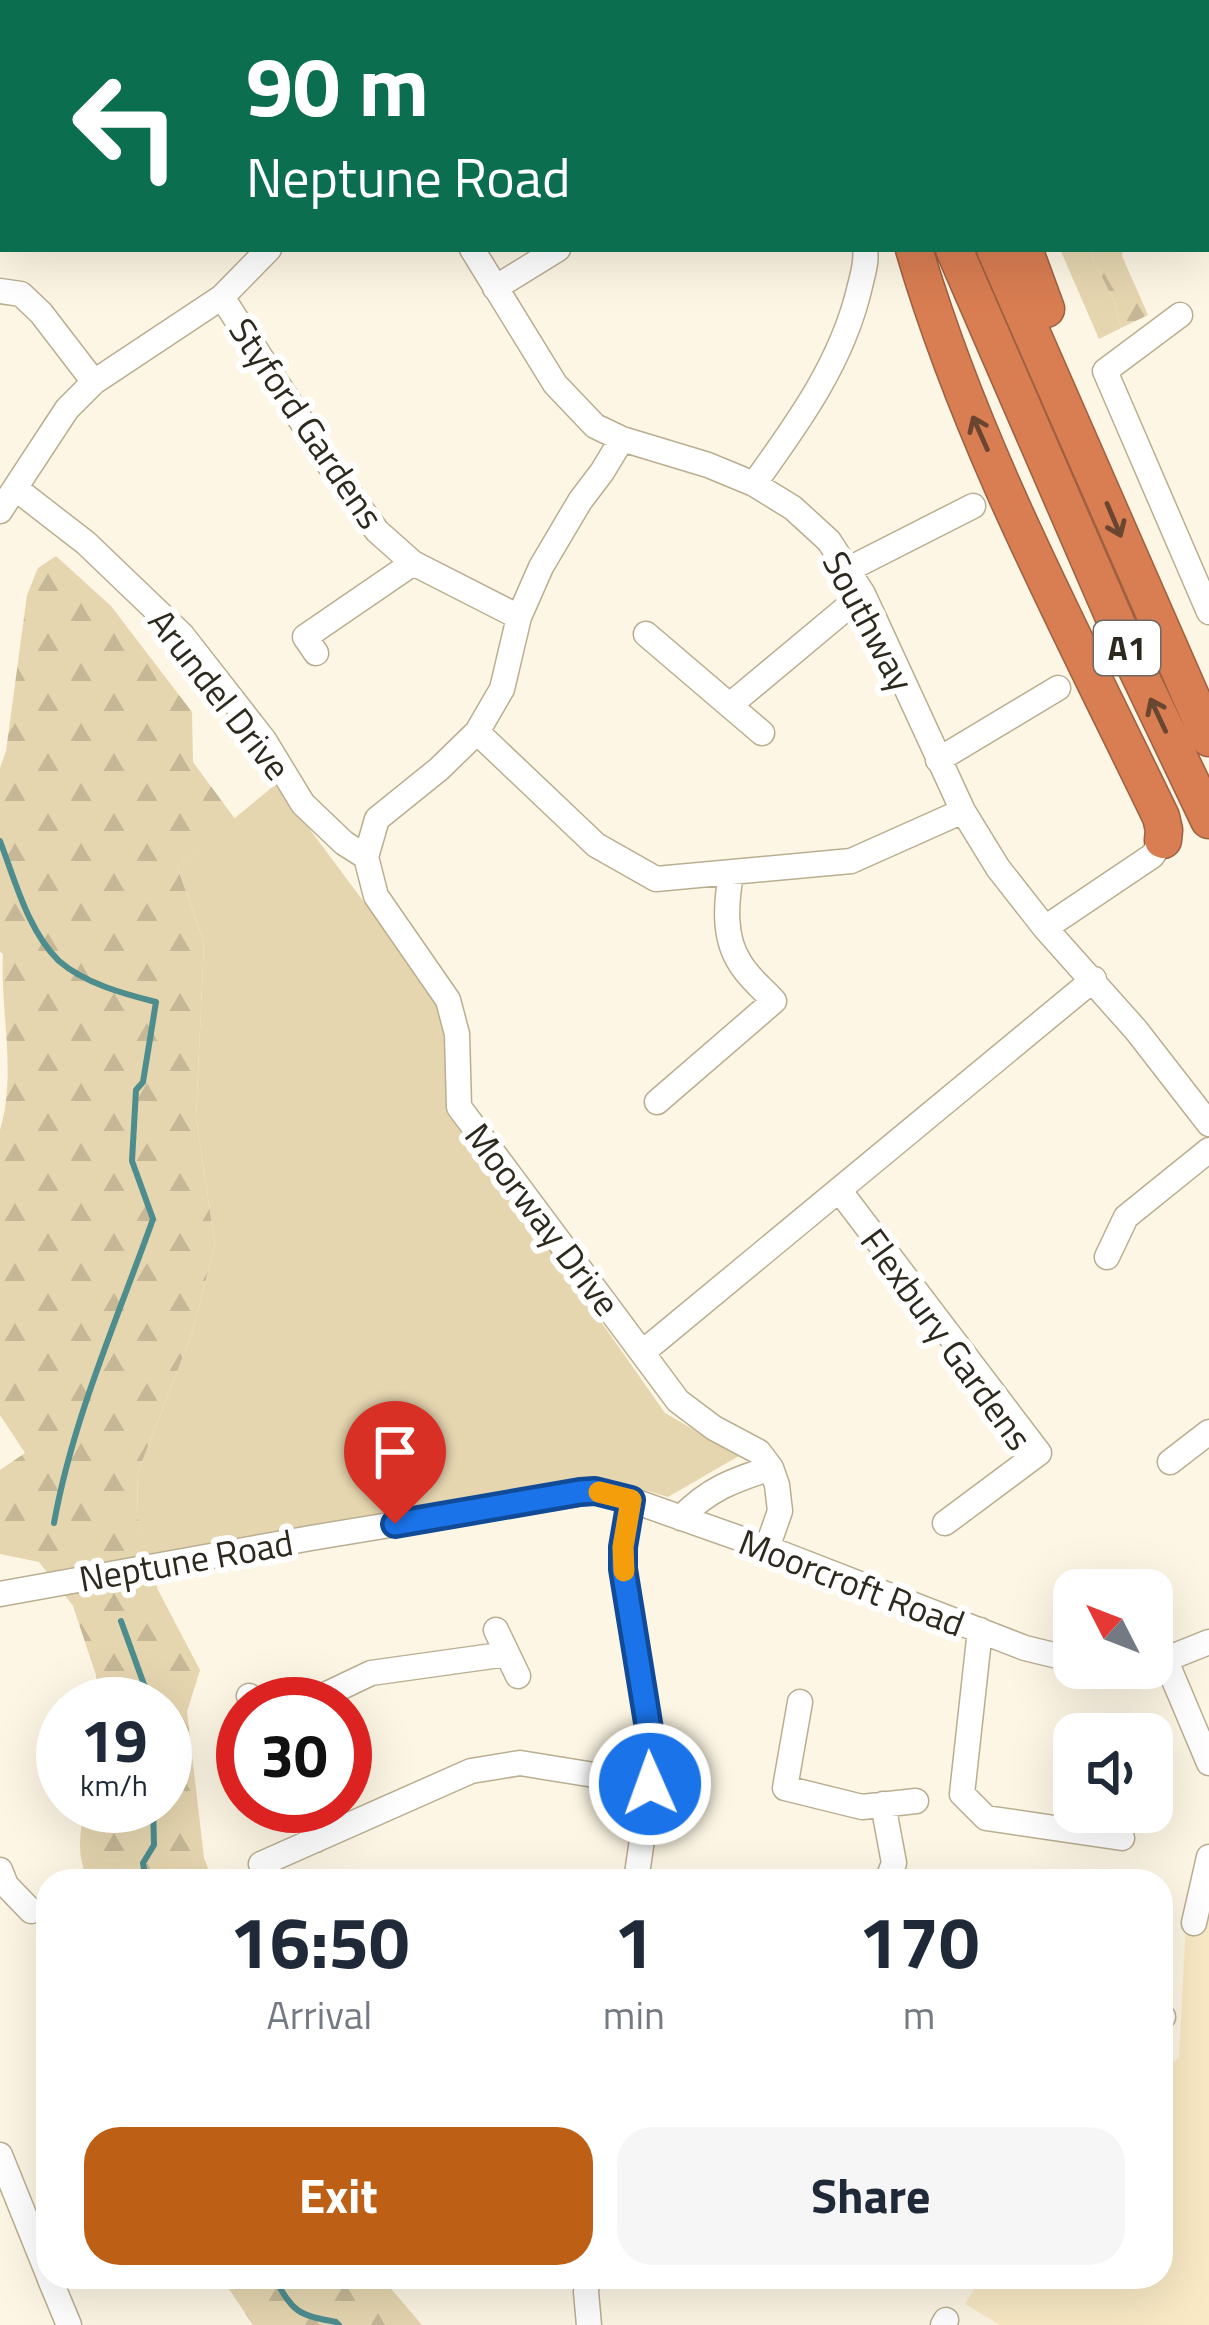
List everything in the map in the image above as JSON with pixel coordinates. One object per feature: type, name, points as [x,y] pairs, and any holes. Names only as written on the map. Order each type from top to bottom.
[{"type":"highway","points":[[919,252],[933,314],[976,426],[1161,817],[1163,840]]},
{"type":"highway","points":[[920,252],[994,392],[1050,473]]},
{"type":"highway","name":"A1","points":[[955,252],[1132,659],[1209,820]]},
{"type":"highway","name":"A1","points":[[996,252],[1209,738]]},
{"type":"highway","points":[[1025,252],[1048,316],[1068,412]]},
{"type":"street","points":[[0,512],[67,409],[94,382],[222,298],[266,252]]},
{"type":"street","name":"Southway","points":[[474,252],[555,384],[595,426],[754,484],[793,508],[829,541],[863,594],[963,811],[998,868],[1209,1124]]},
{"type":"street","points":[[495,288],[553,252]]},
{"type":"street","points":[[754,484],[805,414],[836,357],[855,310],[865,252]]},
{"type":"street","points":[[0,291],[21,294],[41,313],[94,382]]},
{"type":"street","name":"Styford Gardens","points":[[222,298],[377,531],[413,563],[520,617]]},
{"type":"street","points":[[1180,315],[1105,371],[1202,576],[1209,612]]},
{"type":"street","points":[[366,857],[377,819],[439,770],[477,732],[502,689],[520,617],[551,551],[622,439]]},
{"type":"street","name":"Arundel Drive","points":[[15,488],[86,543],[182,635],[264,740],[303,804],[366,857]]},
{"type":"street","points":[[849,569],[973,506]]},
{"type":"street","points":[[316,653],[305,637],[413,563]]},
{"type":"street","points":[[730,705],[863,594]]},
{"type":"street","points":[[646,634],[762,733]]},
{"type":"street","points":[[938,760],[1058,688]]},
{"type":"street","points":[[477,732],[596,845],[656,879],[851,861],[963,811]]},
{"type":"street","points":[[1045,928],[1152,856],[1163,840]]},
{"type":"street","name":"Moorway Drive","points":[[366,857],[376,896],[448,1000],[457,1034],[460,1107],[678,1401],[759,1453],[771,1468]]},
{"type":"street","points":[[658,1102],[774,1000],[740,964],[732,945],[726,906],[731,874]]},
{"type":"street","points":[[643,1352],[1094,980]]},
{"type":"street","points":[[680,1082],[699,1103]]},
{"type":"street","points":[[1107,1257],[1126,1217],[1209,1150]]},
{"type":"street","name":"Flexbury Gardens","points":[[839,1190],[1039,1453],[945,1523]]},
{"type":"street","points":[[1170,1462],[1209,1432]]},
{"type":"street","points":[[681,1518],[700,1498],[771,1468],[780,1511],[767,1548]]},
{"type":"street","name":"Neptune Road","points":[[0,1594],[580,1492],[631,1500]]},
{"type":"street","points":[[631,1500],[623,1569],[650,1735],[650,1784],[638,1869]]},
{"type":"street","name":"Moorcroft Road","points":[[631,1500],[1053,1655]]},
{"type":"street","points":[[363,1677],[513,1665],[496,1630]]},
{"type":"street","points":[[980,1630],[962,1794],[986,1818],[1122,1838]]},
{"type":"street","points":[[1173,1657],[1209,1642]]},
{"type":"street","points":[[1172,1689],[1209,1763]]},
{"type":"street","points":[[800,1702],[785,1788],[862,1807],[916,1801]]},
{"type":"street","points":[[261,1864],[471,1771],[520,1763],[650,1784]]},
{"type":"street","points":[[883,1804],[891,1869]]},
{"type":"street","points":[[313,1833],[316,1840]]},
{"type":"street","points":[[1194,1923],[1209,1857]]},
{"type":"street","points":[[0,1870],[6,1886],[32,1911]]},
{"type":"street","points":[[0,2156],[36,2244]]},
{"type":"street","points":[[54,2289],[69,2325]]},
{"type":"street","points":[[586,2289],[589,2325]]},
{"type":"shaded area","points":[[1209,1915],[1209,2325],[1000,2325],[965,2304],[974,2289],[1173,2289],[1173,2062],[1179,2058],[1186,1921],[1203,1925]]},
{"type":"green space","points":[[1061,252],[1093,252],[1121,328],[1099,339]]},
{"type":"green space","points":[[1093,252],[1123,252],[1148,315],[1121,328],[1114,301]]},
{"type":"green space","points":[[56,556],[111,606],[192,712],[193,762],[235,819],[177,866],[204,942],[196,1117],[215,1245],[192,1333],[138,1472],[137,1516],[158,1590],[200,1670],[192,1696],[192,1677],[96,1677],[73,1606],[39,1562],[0,1554],[0,1470],[25,1453],[0,1415],[0,1130],[8,1065],[0,952],[0,768],[27,595],[38,568]]},
{"type":"green space","points":[[276,784],[443,1008],[452,1109],[665,1413],[739,1456],[668,1497],[600,1477],[148,1557],[137,1516],[138,1472],[192,1333],[215,1245],[196,1117],[204,942],[177,866]]},
{"type":"green space","points":[[192,1755],[208,1869],[84,1869],[80,1835],[192,1833]]},
{"type":"green space","points":[[229,2289],[391,2289],[422,2325],[253,2325]]},
{"type":"waterway","points":[[0,841],[31,920],[59,961],[92,982],[156,1002],[143,1082],[136,1090],[132,1161],[153,1219],[84,1407],[54,1523]]},
{"type":"waterway","points":[[121,1621],[141,1677]]},
{"type":"waterway","points":[[144,1869],[154,1833]]},
{"type":"waterway","points":[[281,2289],[298,2310],[339,2325]]},
{"type":"slow traffic","points":[[599,1492],[631,1500],[624,1571]]},
{"type":"route","points":[[395,1524],[580,1492],[631,1500],[623,1569],[650,1735],[650,1784]]}]
